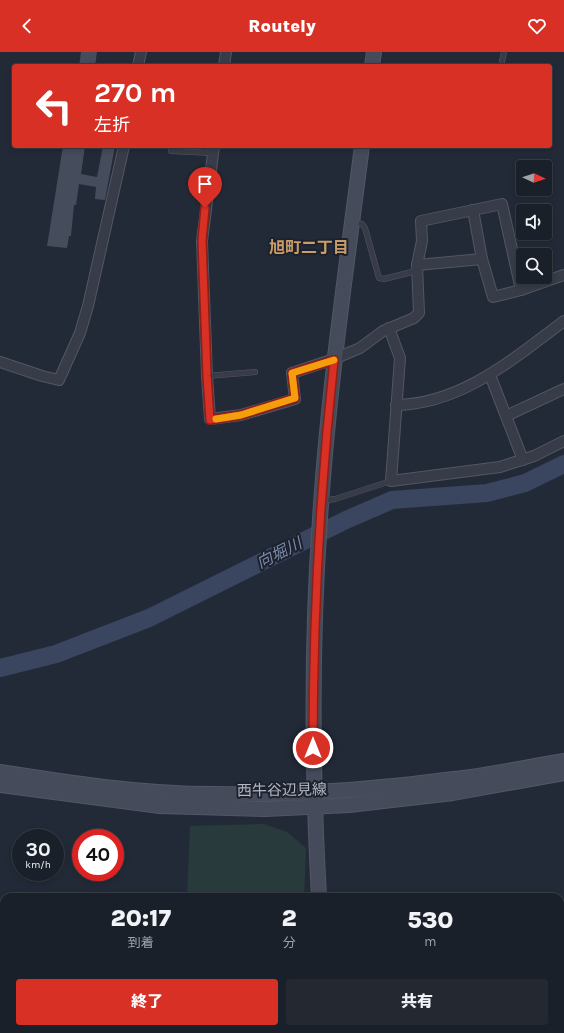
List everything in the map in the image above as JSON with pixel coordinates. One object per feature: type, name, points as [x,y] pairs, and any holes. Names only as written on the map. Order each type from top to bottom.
[{"type":"street","points":[[138,64],[141,52]]},
{"type":"street","points":[[224,64],[226,52]]},
{"type":"street","points":[[372,64],[374,52]]},
{"type":"street","points":[[0,362],[59,380],[80,333],[88,306],[124,148]]},
{"type":"street","points":[[319,893],[314,807],[313,664],[321,501],[334,360],[362,148]]},
{"type":"street","points":[[213,149],[202,241],[210,420],[230,417],[295,398],[292,373],[334,360],[360,348],[389,328],[414,318],[419,313],[417,265],[422,242],[421,221],[502,204],[521,290]]},
{"type":"street","points":[[473,210],[482,260],[493,297],[521,290],[564,276]]},
{"type":"street","points":[[417,265],[482,260]]},
{"type":"street","points":[[396,405],[409,405],[458,392],[490,375],[564,321]]},
{"type":"street","points":[[389,328],[400,358],[391,481],[416,476],[474,471],[523,460],[564,441]]},
{"type":"street","points":[[490,375],[523,460]]},
{"type":"street","points":[[506,416],[564,389]]},
{"type":"street","name":"西牛谷辺見線","points":[[0,772],[58,782],[212,794],[314,791],[404,785],[448,780],[564,761]]},
{"type":"street","name":"西牛谷辺見線","points":[[0,785],[160,806],[265,809],[314,807],[453,793],[564,773]]},
{"type":"lane","points":[[501,64],[504,52]]},
{"type":"lane","points":[[171,151],[213,149]]},
{"type":"lane","points":[[352,221],[362,224],[365,228],[379,278],[384,279],[412,272],[417,265]]},
{"type":"lane","points":[[207,376],[255,372]]},
{"type":"lane","points":[[321,501],[335,500],[391,481]]},
{"type":"shaded area","points":[[264,824],[287,832],[306,848],[304,893],[187,893],[190,826]]},
{"type":"building","points":[[81,52],[97,52],[95,64],[79,64]]},
{"type":"building","points":[[63,148],[85,148],[81,174],[97,177],[103,148],[115,148],[105,200],[95,199],[96,187],[79,184],[76,205],[74,205],[71,236],[69,236],[67,248],[47,246]]},
{"type":"waterway","name":"向堀川","points":[[0,668],[56,654],[149,618],[346,520],[392,500],[487,493],[525,483],[564,464]]},
{"type":"slow traffic","points":[[216,419],[241,415],[295,398],[292,373],[334,360]]},
{"type":"district","name":"旭町二丁目","points":[[309,247]]},
{"type":"route","points":[[205,208],[202,241],[210,420],[241,415],[295,398],[292,373],[334,360],[320,520],[313,664],[313,748]]}]
